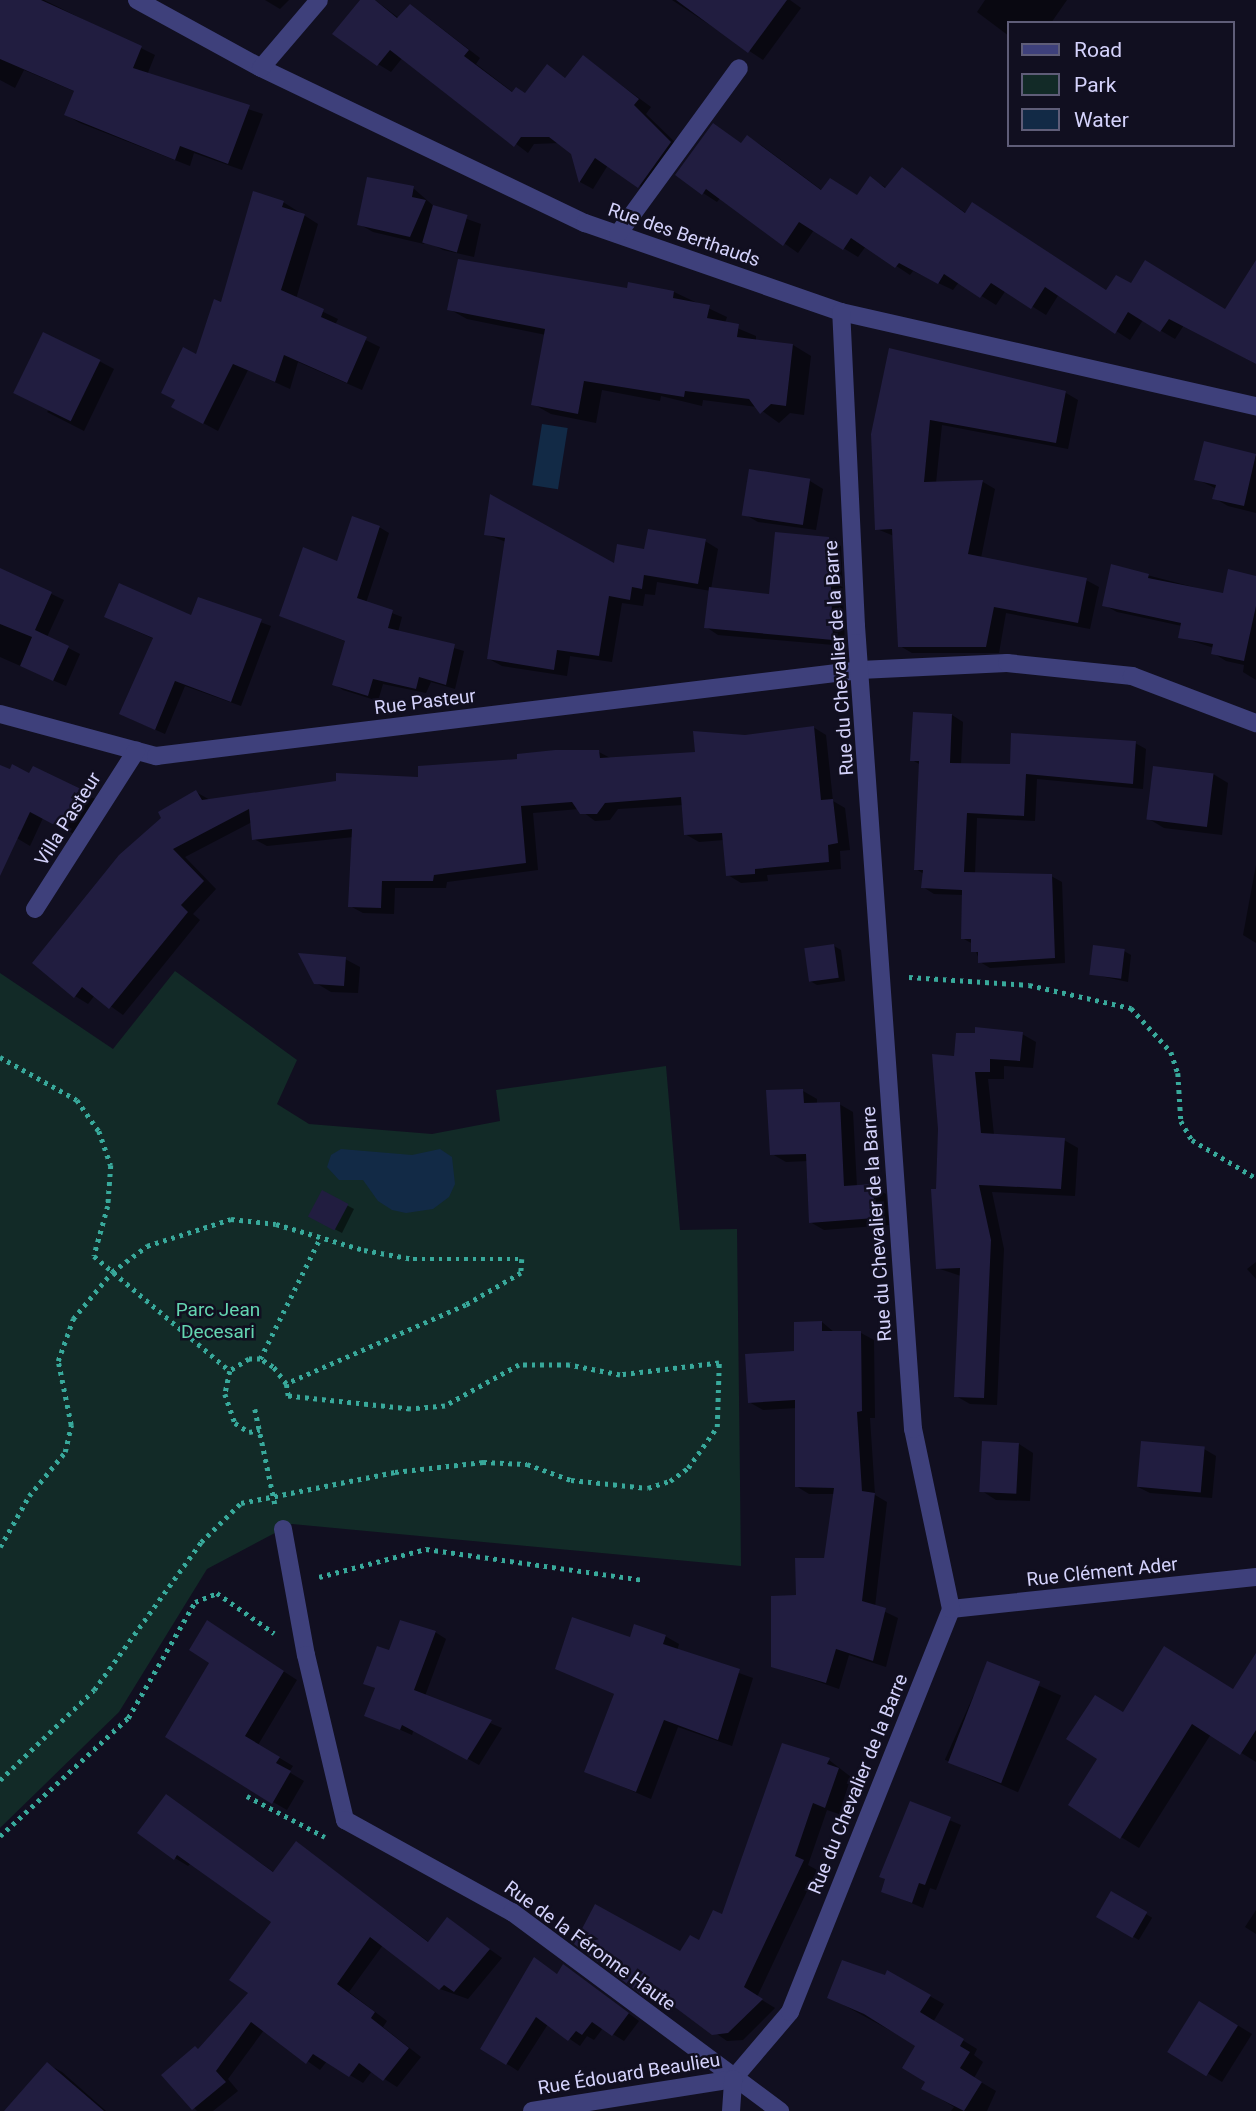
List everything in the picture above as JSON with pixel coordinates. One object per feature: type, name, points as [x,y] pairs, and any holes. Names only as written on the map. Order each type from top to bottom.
[{"type":"street","name":"Rue des Berthauds","points":[[137,0],[261,68],[618,234],[841,312],[1256,406]]},
{"type":"street","points":[[261,68],[319,0]]},
{"type":"street","points":[[618,234],[738,68]]},
{"type":"street","name":"Rue du Chevalier de la Barre","points":[[733,2079],[790,2012],[951,1609],[913,1429],[860,670],[841,312]]},
{"type":"street","name":"Rue Pasteur","points":[[0,714],[156,757],[860,670],[1007,663],[1132,676],[1256,723]]},
{"type":"street","name":"Villa Pasteur","points":[[36,909],[136,751]]},
{"type":"street","points":[[283,1528],[306,1655],[345,1820]]},
{"type":"street","name":"Rue Clément Ader","points":[[951,1609],[1256,1577]]},
{"type":"street","name":"Rue de la Féronne Haute","points":[[345,1820],[512,1912],[733,2079],[780,2111]]},
{"type":"street","points":[[732,2111],[733,2079]]},
{"type":"street","name":"Rue Édouard Beaulieu","points":[[532,2111],[733,2079]]},
{"type":"path","points":[[880,975],[1029,985],[1131,1008],[1171,1052],[1178,1073],[1181,1121],[1192,1140],[1256,1178]]},
{"type":"path","points":[[0,1057],[77,1100],[99,1131],[111,1166],[108,1206],[94,1256],[230,1371]]},
{"type":"path","points":[[0,1547],[29,1496],[65,1452],[71,1425],[58,1361],[73,1319],[112,1272],[147,1246],[231,1219],[276,1224],[320,1238],[413,1259],[522,1259],[521,1273],[422,1327],[286,1384]]},
{"type":"path","points":[[260,1359],[320,1238]]},
{"type":"path","points":[[260,1359],[240,1362],[230,1371],[225,1394],[235,1423],[249,1432],[260,1430]]},
{"type":"path","points":[[0,1780],[94,1690],[201,1542],[241,1503],[395,1472],[483,1462],[527,1464],[571,1480],[648,1488],[670,1481],[688,1468],[717,1427],[719,1363],[620,1374],[569,1365],[519,1365],[445,1406],[410,1409],[288,1396],[286,1384],[260,1359]]},
{"type":"path","points":[[255,1409],[271,1495]]},
{"type":"path","points":[[294,1580],[426,1549],[643,1580]]},
{"type":"path","points":[[0,1836],[128,1718],[195,1602],[217,1593],[306,1655]]},
{"type":"path","points":[[247,1796],[322,1839],[345,1820]]},
{"type":"green space","name":"Parc Jean Decesari","points":[[175,971],[297,1060],[277,1104],[309,1124],[432,1134],[500,1121],[496,1090],[666,1066],[680,1230],[737,1229],[741,1566],[292,1524],[207,1569],[119,1712],[0,1828],[0,973],[113,1049]]},
{"type":"water","points":[[542,424],[568,428],[558,489],[532,485]]},
{"type":"water","points":[[341,1149],[412,1155],[440,1149],[452,1157],[455,1184],[449,1197],[433,1209],[406,1213],[392,1210],[378,1201],[363,1180],[339,1180],[327,1167],[331,1155]]},
{"type":"building","points":[[0,0],[41,0],[142,46],[133,68],[250,105],[228,164],[180,146],[175,160],[64,115],[74,91],[0,59]]},
{"type":"building","points":[[360,0],[375,0],[397,18],[410,4],[469,50],[464,56],[512,92],[516,87],[525,93],[547,64],[565,78],[583,55],[639,99],[634,105],[671,142],[638,188],[595,158],[579,183],[571,154],[549,137],[521,137],[514,147],[390,50],[377,66],[332,34]]},
{"type":"building","points":[[676,0],[787,0],[748,53]]},
{"type":"building","points":[[713,123],[741,143],[747,135],[821,190],[830,178],[857,195],[870,176],[885,188],[902,167],[965,213],[972,202],[1106,290],[1116,275],[1131,283],[1145,260],[1225,309],[1256,260],[1256,364],[1169,319],[1160,332],[1128,312],[1115,334],[1045,287],[1031,309],[991,283],[980,298],[944,274],[938,284],[899,263],[895,268],[851,238],[843,250],[799,222],[783,246],[706,189],[702,195],[675,175]]},
{"type":"building","points":[[367,177],[414,186],[412,197],[426,200],[410,237],[357,225]]},
{"type":"building","points":[[253,191],[284,201],[282,207],[305,214],[281,290],[324,309],[321,317],[367,337],[347,383],[284,355],[275,382],[233,364],[203,424],[171,407],[175,400],[161,393],[183,347],[196,354],[214,299],[221,302]]},
{"type":"building","points":[[433,205],[468,215],[457,252],[422,242]]},
{"type":"building","points":[[458,259],[627,288],[628,282],[674,291],[673,298],[710,305],[707,318],[739,324],[737,337],[793,344],[786,406],[771,404],[760,414],[749,399],[685,391],[684,397],[584,381],[578,414],[531,405],[545,329],[447,310]]},
{"type":"building","points":[[43,332],[101,360],[71,421],[13,393]]},
{"type":"building","points":[[889,348],[1066,391],[1056,443],[930,420],[924,482],[983,480],[968,554],[1087,578],[1078,623],[994,607],[986,647],[898,647],[892,529],[875,530],[871,434]]},
{"type":"building","points":[[1204,441],[1256,454],[1244,506],[1212,499],[1216,485],[1194,480]]},
{"type":"building","points":[[749,469],[810,479],[803,525],[742,515]]},
{"type":"building","points":[[490,494],[614,563],[617,544],[644,549],[648,529],[706,539],[698,584],[644,575],[642,589],[632,587],[630,600],[609,596],[599,656],[557,650],[554,670],[487,659],[505,538],[484,535]]},
{"type":"building","points":[[352,516],[380,526],[357,598],[393,610],[388,628],[455,644],[446,685],[419,677],[416,689],[373,679],[368,696],[332,685],[345,641],[279,616],[303,547],[337,561]]},
{"type":"building","points":[[775,532],[829,537],[833,640],[704,628],[709,587],[769,594]]},
{"type":"building","points":[[1111,564],[1149,574],[1148,578],[1223,593],[1228,569],[1256,576],[1256,606],[1244,661],[1211,654],[1213,644],[1178,638],[1181,623],[1102,606]]},
{"type":"building","points":[[0,568],[52,592],[35,630],[69,646],[53,681],[20,666],[32,637],[0,624]]},
{"type":"building","points":[[119,583],[191,615],[198,597],[262,619],[231,702],[175,681],[155,730],[119,714],[153,638],[104,617]]},
{"type":"building","points":[[913,712],[952,714],[950,763],[1010,764],[1011,733],[1136,741],[1133,784],[1026,774],[1024,816],[967,813],[964,872],[1052,874],[1055,958],[978,963],[978,952],[971,952],[971,939],[961,939],[962,890],[921,888],[923,870],[914,870],[919,761],[910,761]]},
{"type":"building","points":[[814,726],[821,800],[833,799],[838,843],[828,845],[829,862],[755,869],[755,874],[726,876],[722,833],[684,835],[681,797],[605,803],[597,814],[580,814],[572,802],[521,806],[526,863],[434,875],[433,881],[382,881],[381,908],[348,907],[352,829],[252,840],[249,809],[173,849],[204,881],[181,905],[188,912],[109,1009],[82,987],[74,998],[32,963],[119,855],[161,818],[158,812],[196,790],[202,800],[336,781],[336,773],[418,777],[418,766],[517,759],[517,754],[555,750],[599,750],[600,758],[695,752],[693,731],[745,735]]},
{"type":"building","points":[[12,764],[29,773],[33,766],[83,790],[60,828],[30,812],[0,876],[0,765],[10,769]]},
{"type":"building","points":[[1153,766],[1214,773],[1207,827],[1146,820]]},
{"type":"building","points":[[834,944],[839,978],[809,982],[804,948]]},
{"type":"building","points":[[1093,945],[1125,949],[1121,979],[1089,975]]},
{"type":"building","points":[[298,953],[346,957],[344,986],[314,984]]},
{"type":"building","points":[[975,1027],[1023,1032],[1020,1061],[990,1059],[990,1072],[975,1072],[981,1133],[1065,1138],[1061,1189],[979,1185],[991,1240],[984,1398],[954,1397],[960,1268],[936,1269],[931,1189],[936,1189],[938,1129],[932,1054],[954,1056],[956,1033],[975,1033]]},
{"type":"building","points":[[803,1089],[804,1103],[840,1102],[844,1186],[873,1184],[875,1218],[809,1223],[806,1154],[770,1155],[766,1090]]},
{"type":"building","points":[[322,1190],[348,1204],[334,1231],[308,1216]]},
{"type":"building","points":[[822,1321],[822,1331],[861,1331],[862,1411],[857,1412],[862,1491],[875,1493],[862,1601],[886,1608],[873,1661],[836,1649],[826,1683],[771,1667],[771,1596],[796,1595],[795,1558],[824,1558],[834,1488],[795,1487],[795,1400],[748,1403],[745,1354],[794,1351],[794,1322]]},
{"type":"building","points":[[982,1441],[1019,1443],[1016,1494],[979,1492]]},
{"type":"building","points":[[1141,1441],[1205,1447],[1201,1492],[1137,1487]]},
{"type":"building","points":[[572,1617],[630,1637],[634,1624],[666,1635],[663,1644],[740,1669],[718,1740],[664,1720],[636,1792],[584,1772],[614,1694],[555,1669]]},
{"type":"building","points":[[207,1620],[284,1671],[245,1736],[280,1757],[276,1763],[291,1771],[272,1804],[165,1737],[209,1663],[189,1650]]},
{"type":"building","points":[[400,1620],[436,1631],[414,1690],[492,1720],[467,1760],[402,1725],[400,1730],[364,1716],[375,1688],[363,1684],[377,1646],[389,1650]]},
{"type":"building","points":[[1164,1646],[1233,1689],[1256,1653],[1256,1730],[1240,1755],[1192,1724],[1120,1839],[1068,1805],[1097,1759],[1066,1739],[1095,1695],[1123,1712]]},
{"type":"building","points":[[987,1661],[1040,1681],[1001,1783],[948,1763]]},
{"type":"building","points":[[782,1743],[830,1758],[827,1764],[839,1768],[825,1808],[813,1803],[795,1856],[804,1860],[744,1987],[763,1999],[728,2033],[712,2035],[648,1987],[642,1995],[574,1944],[595,1904],[680,1951],[690,1935],[699,1940],[713,1910],[722,1914]]},
{"type":"building","points":[[166,1794],[273,1872],[296,1841],[428,1942],[447,1917],[490,1949],[454,1992],[444,1985],[439,1990],[370,1937],[337,1984],[375,2012],[371,2018],[409,2048],[383,2081],[359,2063],[349,2077],[313,2054],[306,2064],[251,2022],[216,2071],[226,2082],[192,2110],[161,2075],[195,2046],[198,2049],[248,1993],[229,1980],[271,1922],[177,1855],[174,1860],[137,1833]]},
{"type":"building","points":[[910,1801],[951,1817],[925,1885],[919,1883],[912,1903],[881,1892],[885,1879],[879,1877]]},
{"type":"building","points":[[1111,1891],[1147,1912],[1132,1938],[1096,1917]]},
{"type":"building","points":[[534,1957],[557,1974],[563,1964],[629,2013],[612,2036],[592,2022],[582,2035],[576,2031],[568,2041],[536,2017],[506,2065],[480,2049]]},
{"type":"building","points":[[842,1960],[885,1975],[887,1970],[931,1995],[920,2012],[964,2039],[960,2046],[970,2052],[960,2068],[982,2082],[964,2111],[921,2089],[925,2082],[902,2068],[915,2046],[864,2014],[827,1998]]},
{"type":"building","points":[[1199,2001],[1238,2025],[1206,2076],[1167,2052]]},
{"type":"building","points":[[47,2062],[104,2111],[4,2111]]}]
